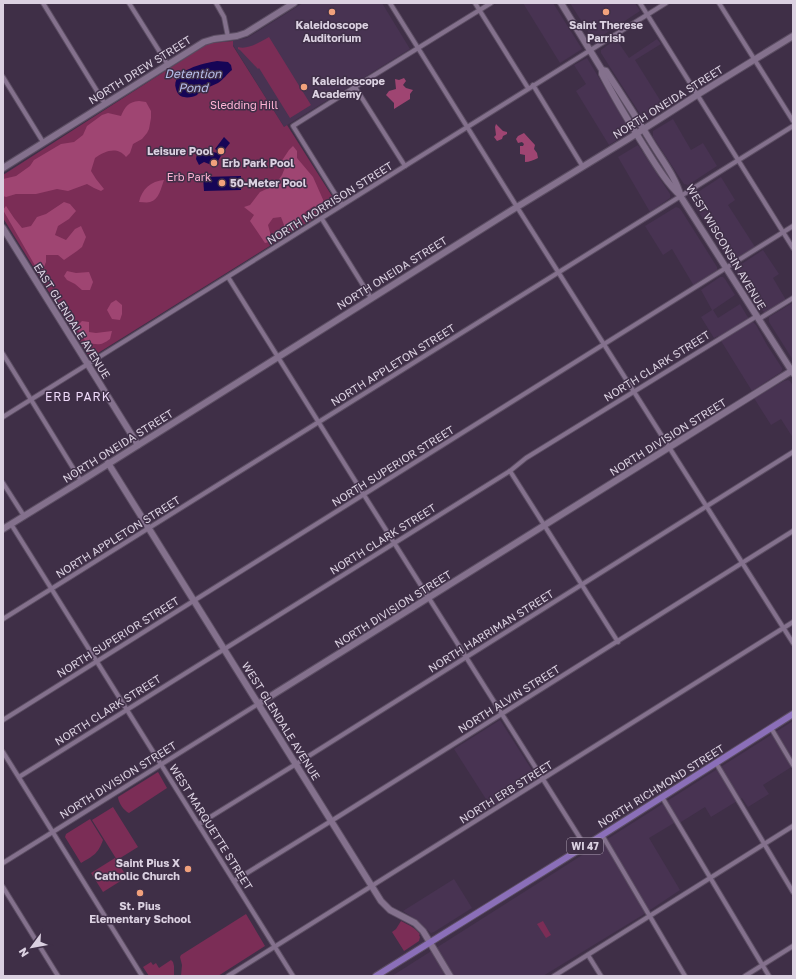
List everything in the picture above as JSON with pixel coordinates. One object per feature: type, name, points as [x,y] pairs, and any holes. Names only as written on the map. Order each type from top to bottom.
[{"type":"main road","name":"NORTH RICHMOND STREET","points":[[376,976],[793,714]]},
{"type":"street","points":[[43,3],[105,104]]},
{"type":"street","points":[[130,3],[168,65]]},
{"type":"street","points":[[216,3],[224,17],[228,37]]},
{"type":"street","name":"NORTH DREW STREET","points":[[3,168],[204,42],[214,39],[241,36],[294,3]]},
{"type":"street","points":[[390,3],[517,207],[793,643]]},
{"type":"street","points":[[475,3],[528,88]]},
{"type":"street","points":[[342,205],[294,126],[491,3]]},
{"type":"street","points":[[561,3],[602,70],[602,74],[607,85],[636,134],[667,180],[681,197]]},
{"type":"street","points":[[640,3],[793,248]]},
{"type":"street","name":"NORTH MORRISON STREET","points":[[3,417],[666,3]]},
{"type":"street","points":[[719,3],[793,121]]},
{"type":"street","name":"NORTH ONEIDA STREET","points":[[3,529],[793,36]]},
{"type":"street","name":"WEST WISCONSIN AVENUE","points":[[602,70],[606,71],[622,94],[671,175],[679,189],[681,197],[793,372]]},
{"type":"street","points":[[3,77],[43,142]]},
{"type":"street","points":[[533,85],[584,167]]},
{"type":"street","points":[[355,87],[405,166]]},
{"type":"street","name":"NORTH APPLETON STREET","points":[[3,619],[793,126]]},
{"type":"street","points":[[322,219],[372,298]]},
{"type":"street","name":"NORTH SUPERIOR STREET","points":[[3,720],[793,226]]},
{"type":"street","name":"EAST GLENDALE AVENUE","points":[[3,228],[138,445]]},
{"type":"street","points":[[228,277],[585,846]]},
{"type":"street","name":"NORTH CLARK STREET","points":[[19,777],[510,471],[526,458],[634,391],[793,298]]},
{"type":"street","points":[[3,354],[81,481]]},
{"type":"street","name":"NORTH DIVISION STREET","points":[[3,863],[793,372]]},
{"type":"street","name":"NORTH HARRIMAN STREET","points":[[199,824],[793,452]]},
{"type":"street","name":"WEST GLENDALE AVENUE","points":[[108,463],[385,906],[394,913],[418,925],[450,976]]},
{"type":"street","points":[[510,471],[618,642]]},
{"type":"street","points":[[3,483],[24,516]]},
{"type":"street","name":"WEST MARQUETTE STREET","points":[[11,524],[294,976]]},
{"type":"street","name":"NORTH ALVIN STREET","points":[[234,881],[618,642],[793,531]]},
{"type":"street","name":"NORTH ERB STREET","points":[[228,976],[793,622]]},
{"type":"street","points":[[771,728],[793,765]]},
{"type":"street","points":[[3,752],[142,976]]},
{"type":"street","points":[[716,763],[793,892]]},
{"type":"street","points":[[662,797],[769,976]]},
{"type":"street","points":[[554,976],[793,826]]},
{"type":"street","points":[[602,835],[685,976]]},
{"type":"street","points":[[3,887],[58,976]]},
{"type":"street","points":[[746,976],[793,946]]},
{"type":"street","points":[[588,955],[601,976]]},
{"type":"shaded area","name":"Kaleidoscope Academy","points":[[303,3],[382,3],[410,49],[284,127],[233,45],[233,41],[247,38]]},
{"type":"shaded area","points":[[523,3],[553,3],[582,49],[560,63]]},
{"type":"shaded area","points":[[570,3],[635,3],[640,11],[594,41]]},
{"type":"shaded area","points":[[616,39],[629,58],[657,39],[661,44],[635,60],[665,108],[647,119],[642,117],[601,53],[601,50]]},
{"type":"shaded area","points":[[587,58],[630,130],[628,133],[609,145],[576,91],[586,84],[574,65]]},
{"type":"shaded area","points":[[404,78],[406,81],[403,85],[406,88],[413,90],[410,94],[410,99],[394,109],[394,103],[386,95],[389,91],[396,89],[395,79],[399,80]]},
{"type":"shaded area","points":[[132,102],[146,102],[151,111],[149,129],[147,133],[142,139],[133,144],[130,153],[126,157],[119,152],[111,151],[103,153],[95,158],[91,171],[104,189],[101,191],[87,184],[68,191],[57,189],[36,194],[16,194],[6,197],[3,196],[3,179],[16,176],[30,166],[34,160],[61,144],[74,142],[83,135],[87,126],[102,115],[108,113],[121,116],[127,106]]},
{"type":"shaded area","points":[[673,119],[691,150],[703,143],[717,166],[688,185],[684,184],[653,137],[653,131]]},
{"type":"shaded area","points":[[496,124],[503,131],[507,132],[502,139],[497,141],[494,137],[496,135]]},
{"type":"shaded area","points":[[524,133],[535,145],[534,149],[538,158],[527,162],[525,162],[525,155],[520,154],[520,146],[523,146],[524,144],[522,142],[518,143],[516,139]]},
{"type":"shaded area","points":[[638,145],[670,194],[670,198],[650,212],[618,157]]},
{"type":"shaded area","points":[[293,146],[297,151],[297,158],[313,177],[325,204],[321,208],[314,206],[305,212],[297,227],[284,233],[284,225],[281,217],[273,218],[268,225],[271,236],[269,242],[265,243],[250,221],[254,215],[244,207],[250,205],[260,192],[275,185],[282,175],[286,165],[281,162]]},
{"type":"shaded area","points":[[721,177],[735,200],[728,205],[755,247],[732,260],[728,259],[692,201],[692,196]]},
{"type":"shaded area","points":[[164,180],[156,199],[149,202],[139,202],[142,193],[148,186],[155,182]]},
{"type":"shaded area","points":[[64,202],[70,204],[76,211],[69,219],[58,226],[55,235],[66,240],[75,229],[81,226],[86,237],[82,247],[64,260],[58,255],[46,255],[46,262],[42,272],[37,269],[3,210],[6,206],[22,228],[31,226],[37,217],[46,214]]},
{"type":"shaded area","points":[[676,207],[681,210],[717,267],[717,270],[694,286],[672,249],[663,255],[645,226]]},
{"type":"shaded area","points":[[763,250],[779,274],[773,278],[786,300],[765,313],[737,270],[737,267]]},
{"type":"shaded area","points":[[67,271],[76,273],[89,272],[93,282],[90,290],[82,290],[67,280],[64,276]]},
{"type":"shaded area","points":[[720,277],[725,279],[735,295],[713,310],[718,318],[740,304],[747,316],[756,325],[782,368],[781,372],[752,391],[718,336],[714,338],[701,317],[712,310],[701,290]]},
{"type":"shaded area","points":[[116,300],[122,305],[120,320],[112,319],[107,310],[111,303]]},
{"type":"shaded area","points":[[792,303],[793,360],[769,322],[769,317]]},
{"type":"shaded area","points":[[82,321],[89,322],[89,332],[96,333],[112,331],[110,339],[99,344],[86,342],[76,327]]},
{"type":"shaded area","points":[[788,380],[793,386],[793,438],[781,419],[771,425],[754,398]]},
{"type":"shaded area","points":[[500,720],[537,778],[491,807],[454,749]]},
{"type":"shaded area","points":[[793,721],[793,766],[763,785],[769,794],[748,807],[742,798],[711,817],[705,807],[681,822],[674,823],[649,838],[680,890],[641,916],[543,976],[392,976]]},
{"type":"shaded area","points":[[454,879],[472,908],[434,932],[431,933],[403,911]]},
{"type":"green space","points":[[269,37],[311,105],[290,118],[259,68],[258,69],[238,49],[238,47],[242,48],[254,45]]},
{"type":"green space","name":"Erb Park","points":[[233,41],[233,46],[284,127],[287,125],[337,204],[90,358],[3,218],[3,175],[206,45]]},
{"type":"green space","points":[[158,772],[167,788],[129,813],[127,812],[120,804],[118,797]]},
{"type":"green space","points":[[113,807],[138,847],[117,860],[92,820]]},
{"type":"green space","points":[[90,819],[103,840],[95,854],[81,863],[65,837],[66,834]]},
{"type":"green space","points":[[115,858],[127,877],[103,892],[91,873]]},
{"type":"green space","points":[[246,914],[265,946],[218,976],[181,976],[181,955]]},
{"type":"green space","points":[[401,921],[414,928],[420,934],[419,941],[404,951],[392,932]]},
{"type":"green space","points":[[543,921],[551,935],[546,938],[537,924]]},
{"type":"green space","points":[[171,960],[174,966],[174,976],[149,976],[143,967],[151,962],[153,965],[156,963],[159,968]]},
{"type":"water","name":"Detention Pond","points":[[217,61],[228,62],[231,65],[232,70],[222,80],[194,96],[185,97],[181,96],[177,92],[176,82],[178,77],[183,72],[197,66]]},
{"type":"water","name":"Leisure Pool","points":[[224,137],[230,143],[218,161],[209,164],[204,162],[199,165],[196,159],[197,154],[200,151],[205,155],[213,152],[217,153],[218,151],[215,149]]},
{"type":"water","name":"50-Meter Pool","points":[[241,176],[241,190],[204,191],[203,177]]},
{"type":"place","name":"Kaleidoscope Auditorium","points":[[332,12]]},
{"type":"place","name":"Saint Therese Parrish","points":[[606,12]]},
{"type":"place","name":"Kaleidoscope Academy","points":[[304,87]]},
{"type":"place","name":"Leisure Pool","points":[[221,151]]},
{"type":"place","name":"Erb Park Pool","points":[[214,163]]},
{"type":"place","name":"50-Meter Pool","points":[[222,183]]},
{"type":"place","name":"Saint Pius X Catholic Church","points":[[188,869]]},
{"type":"place","name":"St. Pius Elementary School","points":[[140,893]]},
{"type":"district","name":"ERB PARK","points":[[78,397]]},
{"type":"park label","name":"Sledding Hill","points":[[244,105]]}]
